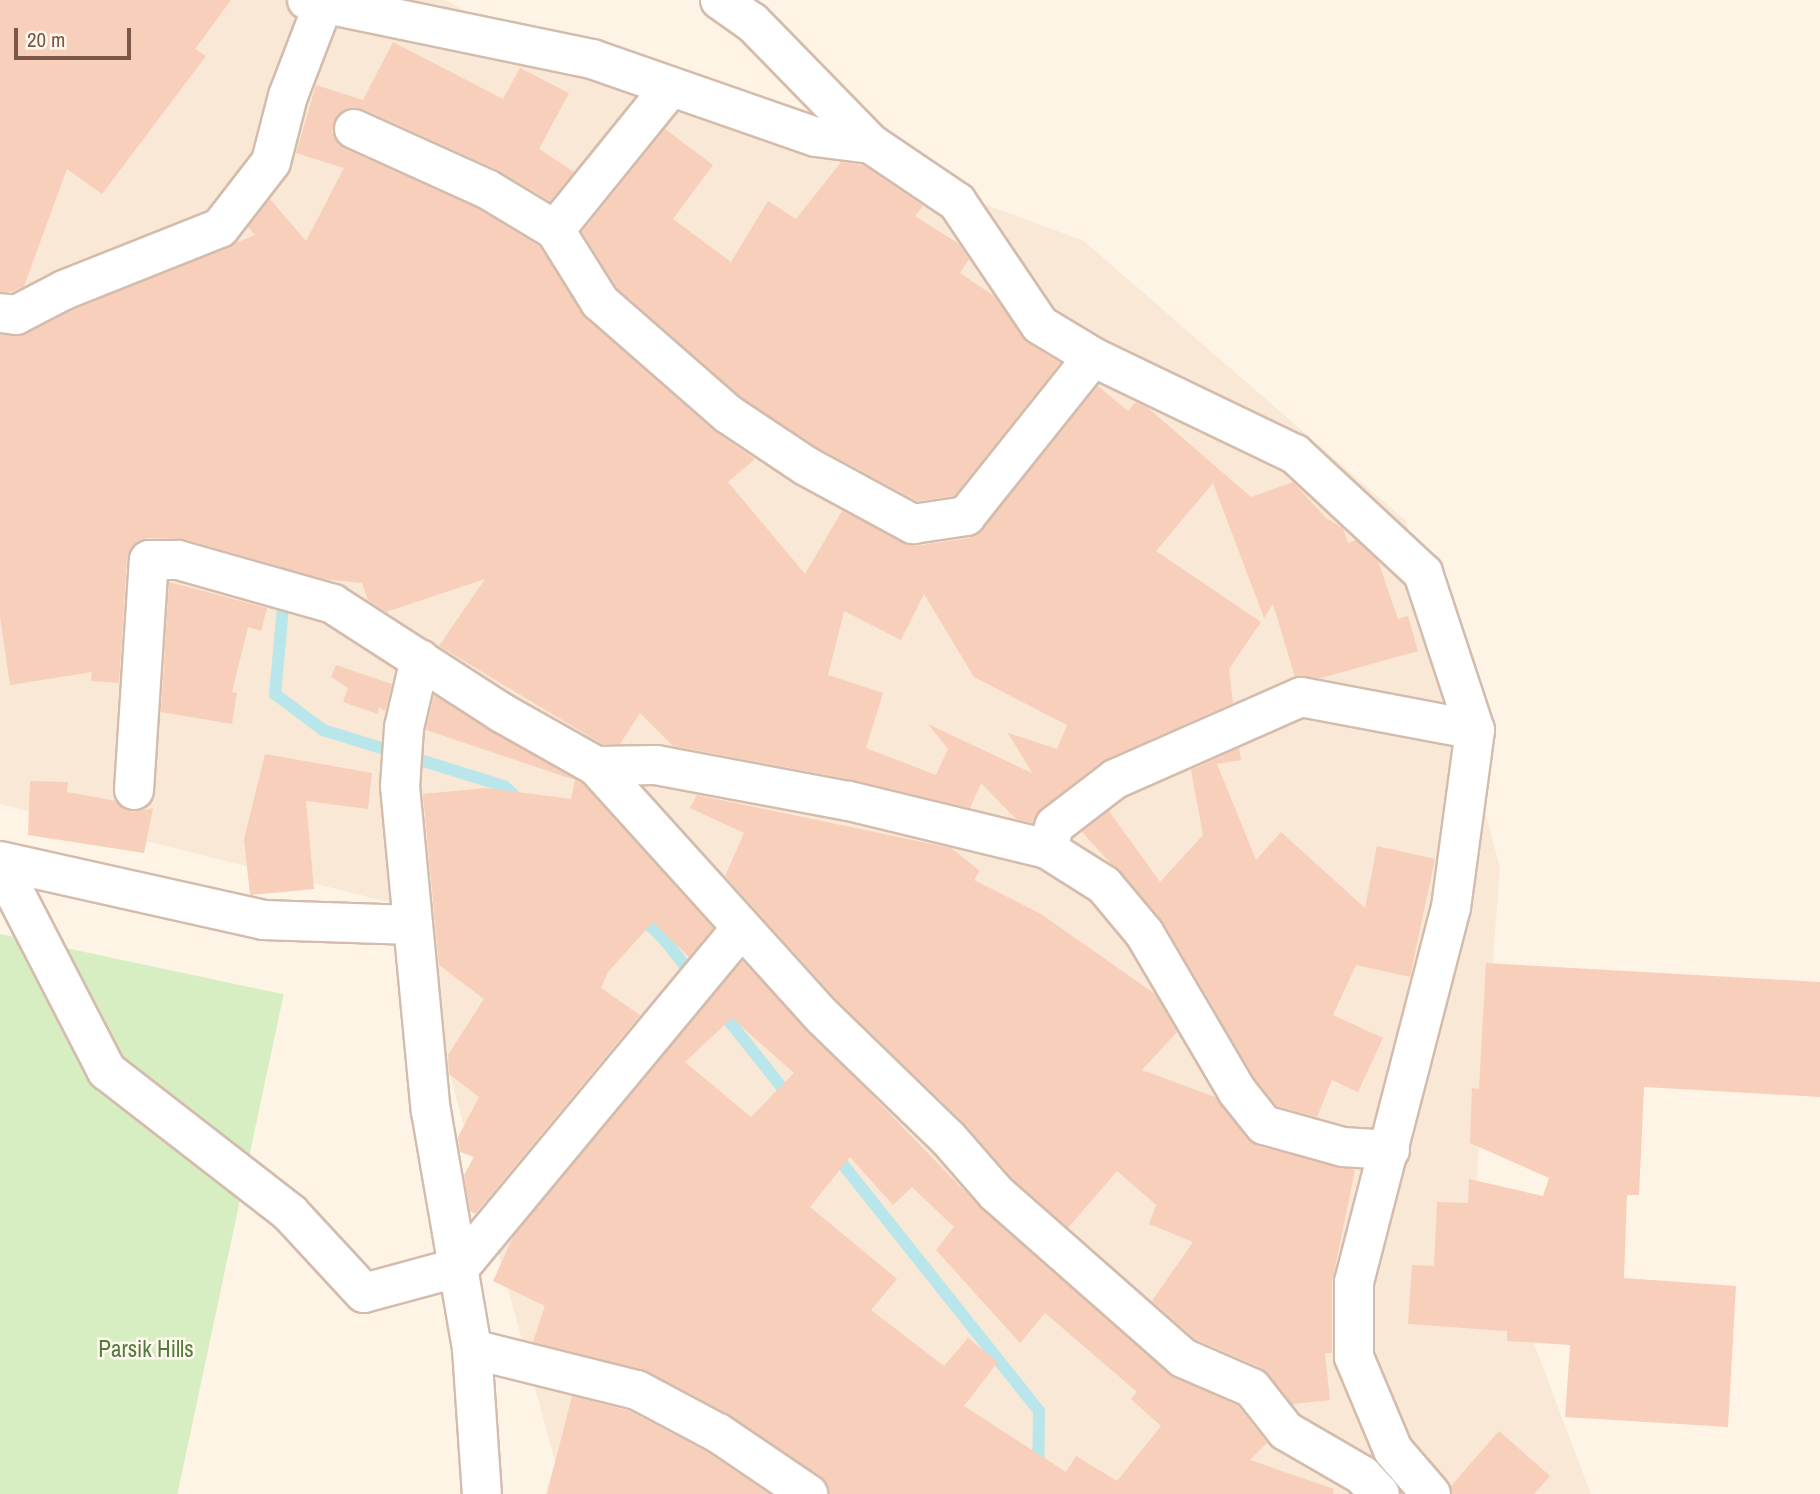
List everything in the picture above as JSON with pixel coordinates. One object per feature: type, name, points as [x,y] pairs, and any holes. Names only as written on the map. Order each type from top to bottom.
[{"type":"street","points":[[720,0],[752,22],[871,144],[957,202],[1040,326],[1093,357],[1295,454],[1423,573],[1475,730],[1451,907],[1354,1282],[1354,1357],[1393,1450],[1431,1494]]},
{"type":"street","points":[[0,313],[16,315],[64,290],[219,228],[271,163],[315,3],[592,59],[816,137],[871,144]]},
{"type":"street","points":[[555,230],[671,87]]},
{"type":"street","points":[[354,129],[487,189],[555,230],[600,302],[728,414],[806,466],[913,524],[966,516],[1093,357]]},
{"type":"street","points":[[134,790],[149,560],[178,560],[333,604],[596,766],[741,928],[996,1193],[1183,1358],[1252,1388],[1286,1431],[1362,1475],[1380,1494]]},
{"type":"street","points":[[419,659],[404,728],[400,786],[431,1111],[472,1349],[482,1494]]},
{"type":"street","points":[[1047,849],[1055,825],[1115,779],[1301,697],[1475,730]]},
{"type":"street","points":[[596,766],[669,767],[849,801],[1047,849],[1104,884],[1145,934],[1237,1091],[1264,1125],[1343,1147],[1390,1150]]},
{"type":"street","points":[[0,863],[262,919],[413,925]]},
{"type":"street","points":[[0,863],[107,1071],[290,1213],[364,1293],[460,1267],[741,928]]},
{"type":"street","points":[[472,1349],[637,1390],[718,1433],[808,1494]]},
{"type":"shaded area","points":[[0,0],[446,0],[556,62],[592,59],[1084,241],[1406,521],[1500,867],[1476,1190],[1591,1494],[545,1494],[555,1462],[404,906],[0,804]]},
{"type":"green space","name":"Parsik Hills","points":[[0,934],[284,994],[177,1494],[0,1494]]},
{"type":"building","points":[[0,0],[231,0],[195,49],[206,56],[102,194],[67,169],[24,286],[12,292],[0,292]]},
{"type":"building","points":[[393,42],[503,99],[520,68],[569,93],[539,149],[574,172],[550,201],[496,169],[363,109],[341,112],[332,132],[345,149],[477,208],[539,246],[586,318],[714,431],[755,459],[728,482],[805,574],[842,511],[915,546],[969,538],[982,530],[1098,386],[1128,411],[1136,402],[1148,408],[1251,497],[1293,482],[1326,518],[1343,528],[1348,543],[1356,540],[1378,561],[1398,619],[1408,616],[1418,651],[1321,678],[1295,677],[1273,604],[1264,618],[1213,483],[1156,551],[1261,622],[1229,669],[1233,703],[1102,761],[1042,808],[1033,823],[1016,819],[981,783],[970,808],[853,780],[673,746],[640,713],[620,744],[602,744],[439,646],[485,579],[386,612],[368,600],[362,583],[324,579],[184,539],[148,538],[138,541],[127,558],[119,683],[91,681],[92,672],[10,685],[0,617],[0,335],[26,334],[73,310],[255,235],[248,227],[270,199],[306,241],[344,168],[296,153],[316,85],[363,100]],"holes":[[[924,594],[974,677],[1067,725],[1057,749],[1008,733],[1032,773],[928,724],[948,749],[936,775],[866,748],[883,693],[828,675],[844,611],[901,640]]]},
{"type":"building","points":[[665,129],[713,165],[673,219],[731,262],[768,201],[796,219],[841,162],[863,165],[923,206],[915,216],[959,244],[969,259],[960,273],[994,296],[1028,343],[1060,363],[954,496],[917,501],[817,447],[741,397],[617,288],[582,232]]},
{"type":"building","points":[[169,582],[267,608],[261,631],[248,627],[232,692],[237,693],[232,724],[161,712]]},
{"type":"building","points":[[336,665],[392,684],[385,711],[379,707],[378,714],[343,702],[348,688],[331,677]]},
{"type":"building","points":[[434,695],[582,783],[713,928],[689,957],[653,922],[608,972],[601,988],[640,1015],[475,1214],[470,1211],[464,1175],[474,1157],[460,1152],[458,1137],[479,1097],[449,1074],[448,1055],[484,999],[439,965],[423,794],[486,788],[571,799],[575,780],[426,730]]},
{"type":"building","points":[[1239,748],[1241,760],[1217,764],[1256,860],[1281,832],[1365,908],[1377,846],[1435,859],[1410,977],[1356,965],[1333,1015],[1383,1038],[1358,1092],[1332,1080],[1317,1117],[1277,1106],[1255,1079],[1162,920],[1082,832],[1109,811],[1160,882],[1203,835],[1191,770]]},
{"type":"building","points":[[265,754],[372,773],[368,809],[306,801],[314,889],[250,895],[244,839]]},
{"type":"building","points":[[30,781],[68,782],[67,792],[116,801],[132,812],[153,808],[144,853],[28,835]]},
{"type":"building","points":[[697,795],[951,848],[980,871],[974,880],[1041,914],[1155,994],[1177,1032],[1142,1070],[1215,1097],[1247,1139],[1258,1146],[1355,1170],[1332,1282],[1332,1353],[1325,1353],[1330,1400],[1292,1404],[1261,1368],[1195,1339],[1152,1301],[1193,1242],[1149,1224],[1156,1205],[1117,1171],[1068,1228],[1012,1178],[963,1122],[839,1002],[725,876],[744,833],[690,808]]},
{"type":"building","points":[[742,961],[982,1209],[1169,1374],[1238,1406],[1267,1443],[1250,1460],[1334,1489],[1333,1494],[830,1494],[820,1476],[730,1415],[647,1371],[533,1342],[545,1306],[493,1281],[513,1237]],"holes":[[[732,1018],[794,1073],[751,1117],[685,1062]],[[850,1157],[893,1205],[912,1187],[954,1227],[936,1250],[1020,1343],[1045,1313],[1137,1392],[1131,1399],[1161,1426],[1117,1481],[1076,1456],[1066,1472],[964,1406],[998,1362],[968,1338],[944,1366],[871,1310],[897,1279],[810,1207]]]},
{"type":"building","points":[[1486,963],[1820,982],[1820,1097],[1644,1087],[1639,1195],[1627,1195],[1624,1278],[1736,1286],[1728,1427],[1565,1417],[1570,1345],[1507,1341],[1507,1331],[1408,1324],[1412,1265],[1434,1266],[1437,1202],[1468,1203],[1469,1179],[1543,1196],[1549,1178],[1470,1143],[1472,1088],[1479,1089]]},
{"type":"building","points":[[572,1396],[629,1411],[707,1452],[769,1494],[547,1494]]},
{"type":"building","points":[[1499,1431],[1550,1476],[1534,1494],[1452,1494],[1451,1486]]},
{"type":"waterway","points":[[288,552],[275,694],[323,730],[504,786],[521,802]]},
{"type":"waterway","points":[[638,914],[663,938],[791,1099]]},
{"type":"waterway","points":[[833,1152],[1039,1411],[1038,1479],[1028,1494]]}]
